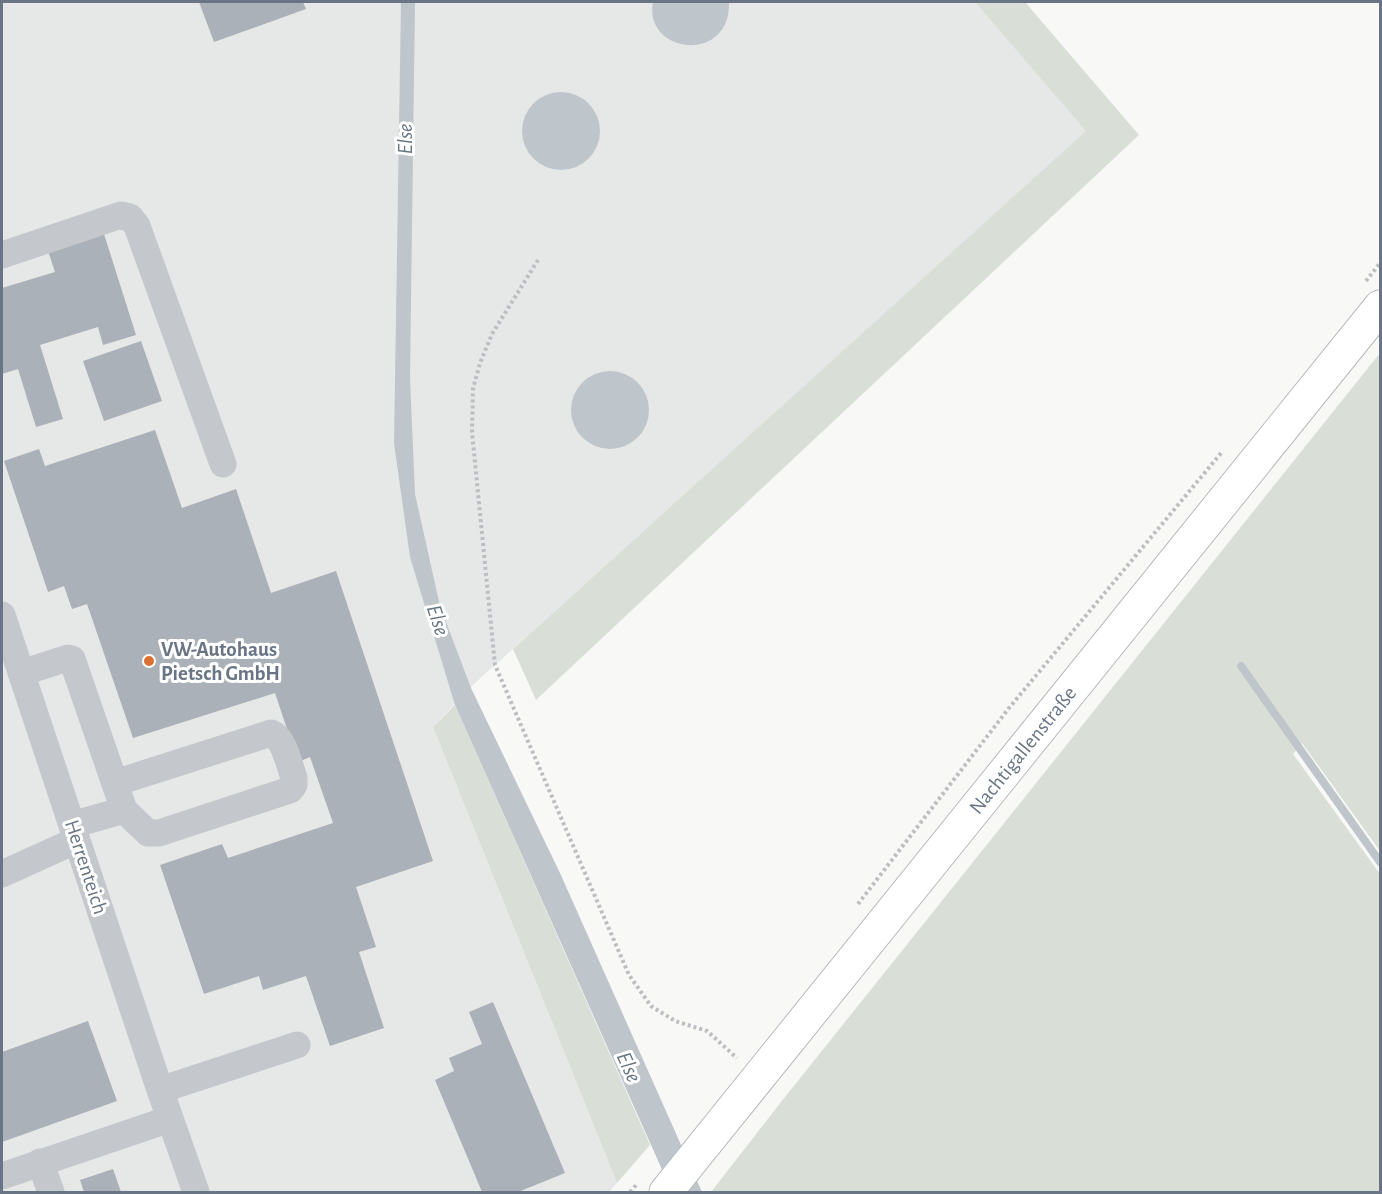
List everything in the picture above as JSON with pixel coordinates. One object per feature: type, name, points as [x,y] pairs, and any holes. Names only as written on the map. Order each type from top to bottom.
[{"type":"main road","name":"Nachtigallenstraße","points":[[666,1192],[1373,294]]},
{"type":"street","points":[[2,255],[121,215],[130,217],[140,234],[224,465]]},
{"type":"street","name":"Herrenteich","points":[[2,615],[196,1192]]},
{"type":"street","points":[[21,673],[68,658],[72,659],[124,810],[148,832],[159,833],[290,790],[294,785],[294,778],[281,742],[276,735],[271,734],[115,783]]},
{"type":"street","points":[[2,874],[74,833],[124,810]]},
{"type":"street","points":[[160,1090],[297,1045]]},
{"type":"street","points":[[2,1176],[170,1119]]},
{"type":"street","points":[[40,1162],[51,1192]]},
{"type":"path","points":[[538,260],[492,334],[480,363],[473,389],[472,432],[495,665],[629,975],[651,1006],[675,1021],[707,1031],[739,1059],[733,1067]]},
{"type":"path","points":[[1373,294],[1380,263]]},
{"type":"path","points":[[855,908],[1009,708],[1229,445]]},
{"type":"shaded area","points":[[2,2],[975,2],[1087,131],[475,683],[433,727],[617,1183],[609,1192],[2,1192]]},
{"type":"shaded area","points":[[975,2],[1025,2],[1139,135],[536,700],[513,649],[1086,131]]},
{"type":"shaded area","points":[[1380,353],[1380,851],[1302,743],[1293,754],[1380,874],[1380,1192],[711,1192],[781,1102]]},
{"type":"shaded area","points":[[455,705],[650,1145],[617,1183],[433,727]]},
{"type":"water","name":"Else","points":[[401,2],[415,2],[410,378],[415,494],[440,606],[471,688],[560,873],[702,1192],[672,1192],[455,705],[410,557],[394,443]]},
{"type":"water","points":[[653,2],[729,2],[726,22],[717,36],[703,43],[688,45],[673,41],[661,33],[653,20]]},
{"type":"water","points":[[561,92],[576,95],[588,104],[597,116],[600,131],[597,146],[588,158],[576,167],[561,170],[546,167],[534,158],[525,146],[522,131],[525,116],[534,104],[546,95]]},
{"type":"water","points":[[610,371],[625,374],[637,383],[646,395],[649,410],[646,425],[637,437],[625,446],[610,449],[595,446],[583,437],[574,425],[571,410],[574,395],[583,383],[595,374]]},
{"type":"building","points":[[199,2],[303,2],[306,9],[214,42]]},
{"type":"building","points":[[104,234],[136,335],[103,345],[98,327],[40,345],[63,419],[36,427],[18,369],[2,374],[2,288],[55,272],[48,251]]},
{"type":"building","points":[[141,341],[162,401],[104,421],[83,361]]},
{"type":"building","points":[[155,430],[182,508],[236,489],[271,593],[336,571],[433,861],[356,887],[376,947],[359,952],[384,1028],[330,1046],[306,976],[263,990],[259,976],[204,994],[160,865],[222,844],[228,858],[333,823],[310,757],[298,762],[275,693],[133,738],[87,604],[72,609],[64,586],[48,592],[4,461],[39,449],[45,466]]},
{"type":"building","points":[[493,1002],[565,1173],[518,1192],[482,1192],[435,1080],[454,1071],[449,1058],[482,1044],[469,1012]]},
{"type":"building","points":[[88,1021],[117,1101],[2,1142],[2,1052]]},
{"type":"building","points":[[113,1169],[121,1192],[84,1192],[80,1180]]},
{"type":"waterway","points":[[1241,666],[1380,862]]},
{"type":"place","name":"VW-Autohaus Pietsch GmbH","points":[[149,661]]}]
